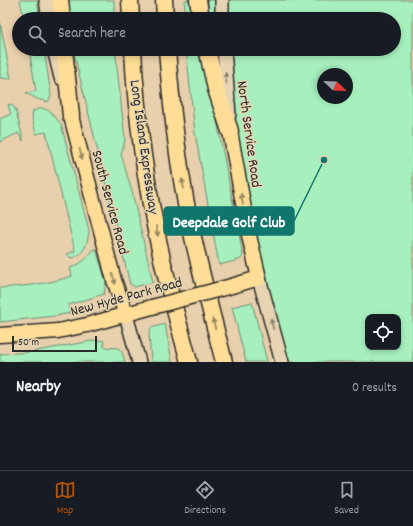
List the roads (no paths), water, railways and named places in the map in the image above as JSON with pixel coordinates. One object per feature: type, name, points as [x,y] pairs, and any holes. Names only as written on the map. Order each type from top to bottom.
[{"type":"highway","points":[[60,0],[61,12]]},
{"type":"highway","points":[[130,0],[131,12]]},
{"type":"highway","points":[[164,0],[165,12]]},
{"type":"highway","points":[[198,0],[200,12]]},
{"type":"highway","points":[[65,56],[71,116]]},
{"type":"highway","name":"Long Island Expressway","points":[[134,56],[140,130],[147,176],[162,258],[188,362]]},
{"type":"highway","name":"Long Island Expressway","points":[[168,56],[174,126],[187,208],[205,289],[224,362]]},
{"type":"highway","points":[[209,56],[216,88],[230,131]]},
{"type":"main road","points":[[46,0],[48,12]]},
{"type":"main road","points":[[222,0],[222,12]]},
{"type":"main road","name":"South Service Road","points":[[56,56],[114,280],[126,315],[139,362]]},
{"type":"main road","name":"North Service Road","points":[[225,56],[230,131],[248,231],[282,362]]},
{"type":"main road","name":"New Hyde Park Road","points":[[0,335],[58,331],[87,325],[259,278]]},
{"type":"place","name":"Deepdale Golf Club","points":[[324,160]]}]
